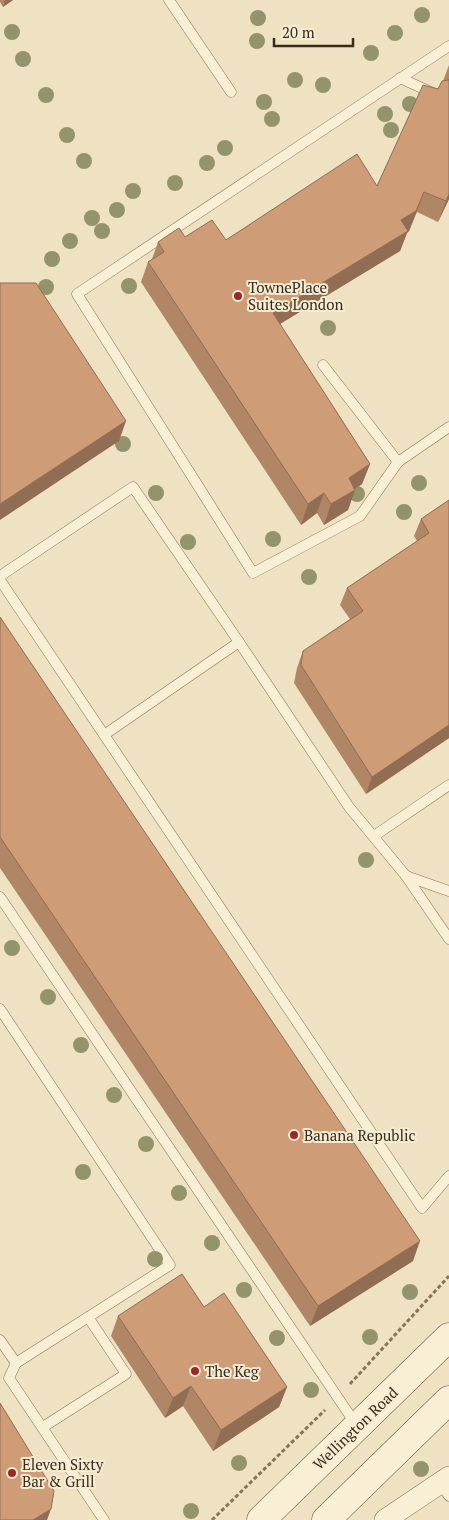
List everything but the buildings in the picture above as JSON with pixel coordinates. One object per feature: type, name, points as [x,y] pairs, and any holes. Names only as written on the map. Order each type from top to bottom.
[{"type":"main road","name":"Wellington Road","points":[[261,1520],[449,1337]]},
{"type":"main road","points":[[326,1520],[449,1400]]},
{"type":"street","points":[[385,1520],[405,1513],[446,1485]]},
{"type":"lane","points":[[169,0],[231,92]]},
{"type":"lane","points":[[449,46],[77,294],[254,574],[360,516],[398,462],[449,427]]},
{"type":"lane","points":[[400,78],[437,95]]},
{"type":"lane","points":[[323,365],[398,462]]},
{"type":"lane","points":[[0,576],[133,487],[349,807],[406,876],[449,939]]},
{"type":"lane","points":[[0,580],[422,1208],[449,1176]]},
{"type":"lane","points":[[104,735],[239,642]]},
{"type":"lane","points":[[374,836],[449,785]]},
{"type":"lane","points":[[406,876],[449,891]]},
{"type":"lane","points":[[0,897],[357,1426]]},
{"type":"lane","points":[[0,1010],[170,1265],[16,1363],[9,1378],[104,1520]]},
{"type":"lane","points":[[42,1427],[126,1374],[88,1317]]},
{"type":"lane","points":[[0,1340],[16,1363]]},
{"type":"place","name":"TownePlace Suites London","points":[[238,296]]},
{"type":"place","name":"Banana Republic","points":[[294,1135]]},
{"type":"place","name":"The Keg","points":[[195,1371]]},
{"type":"place","name":"Eleven Sixty Bar & Grill","points":[[12,1473]]}]
